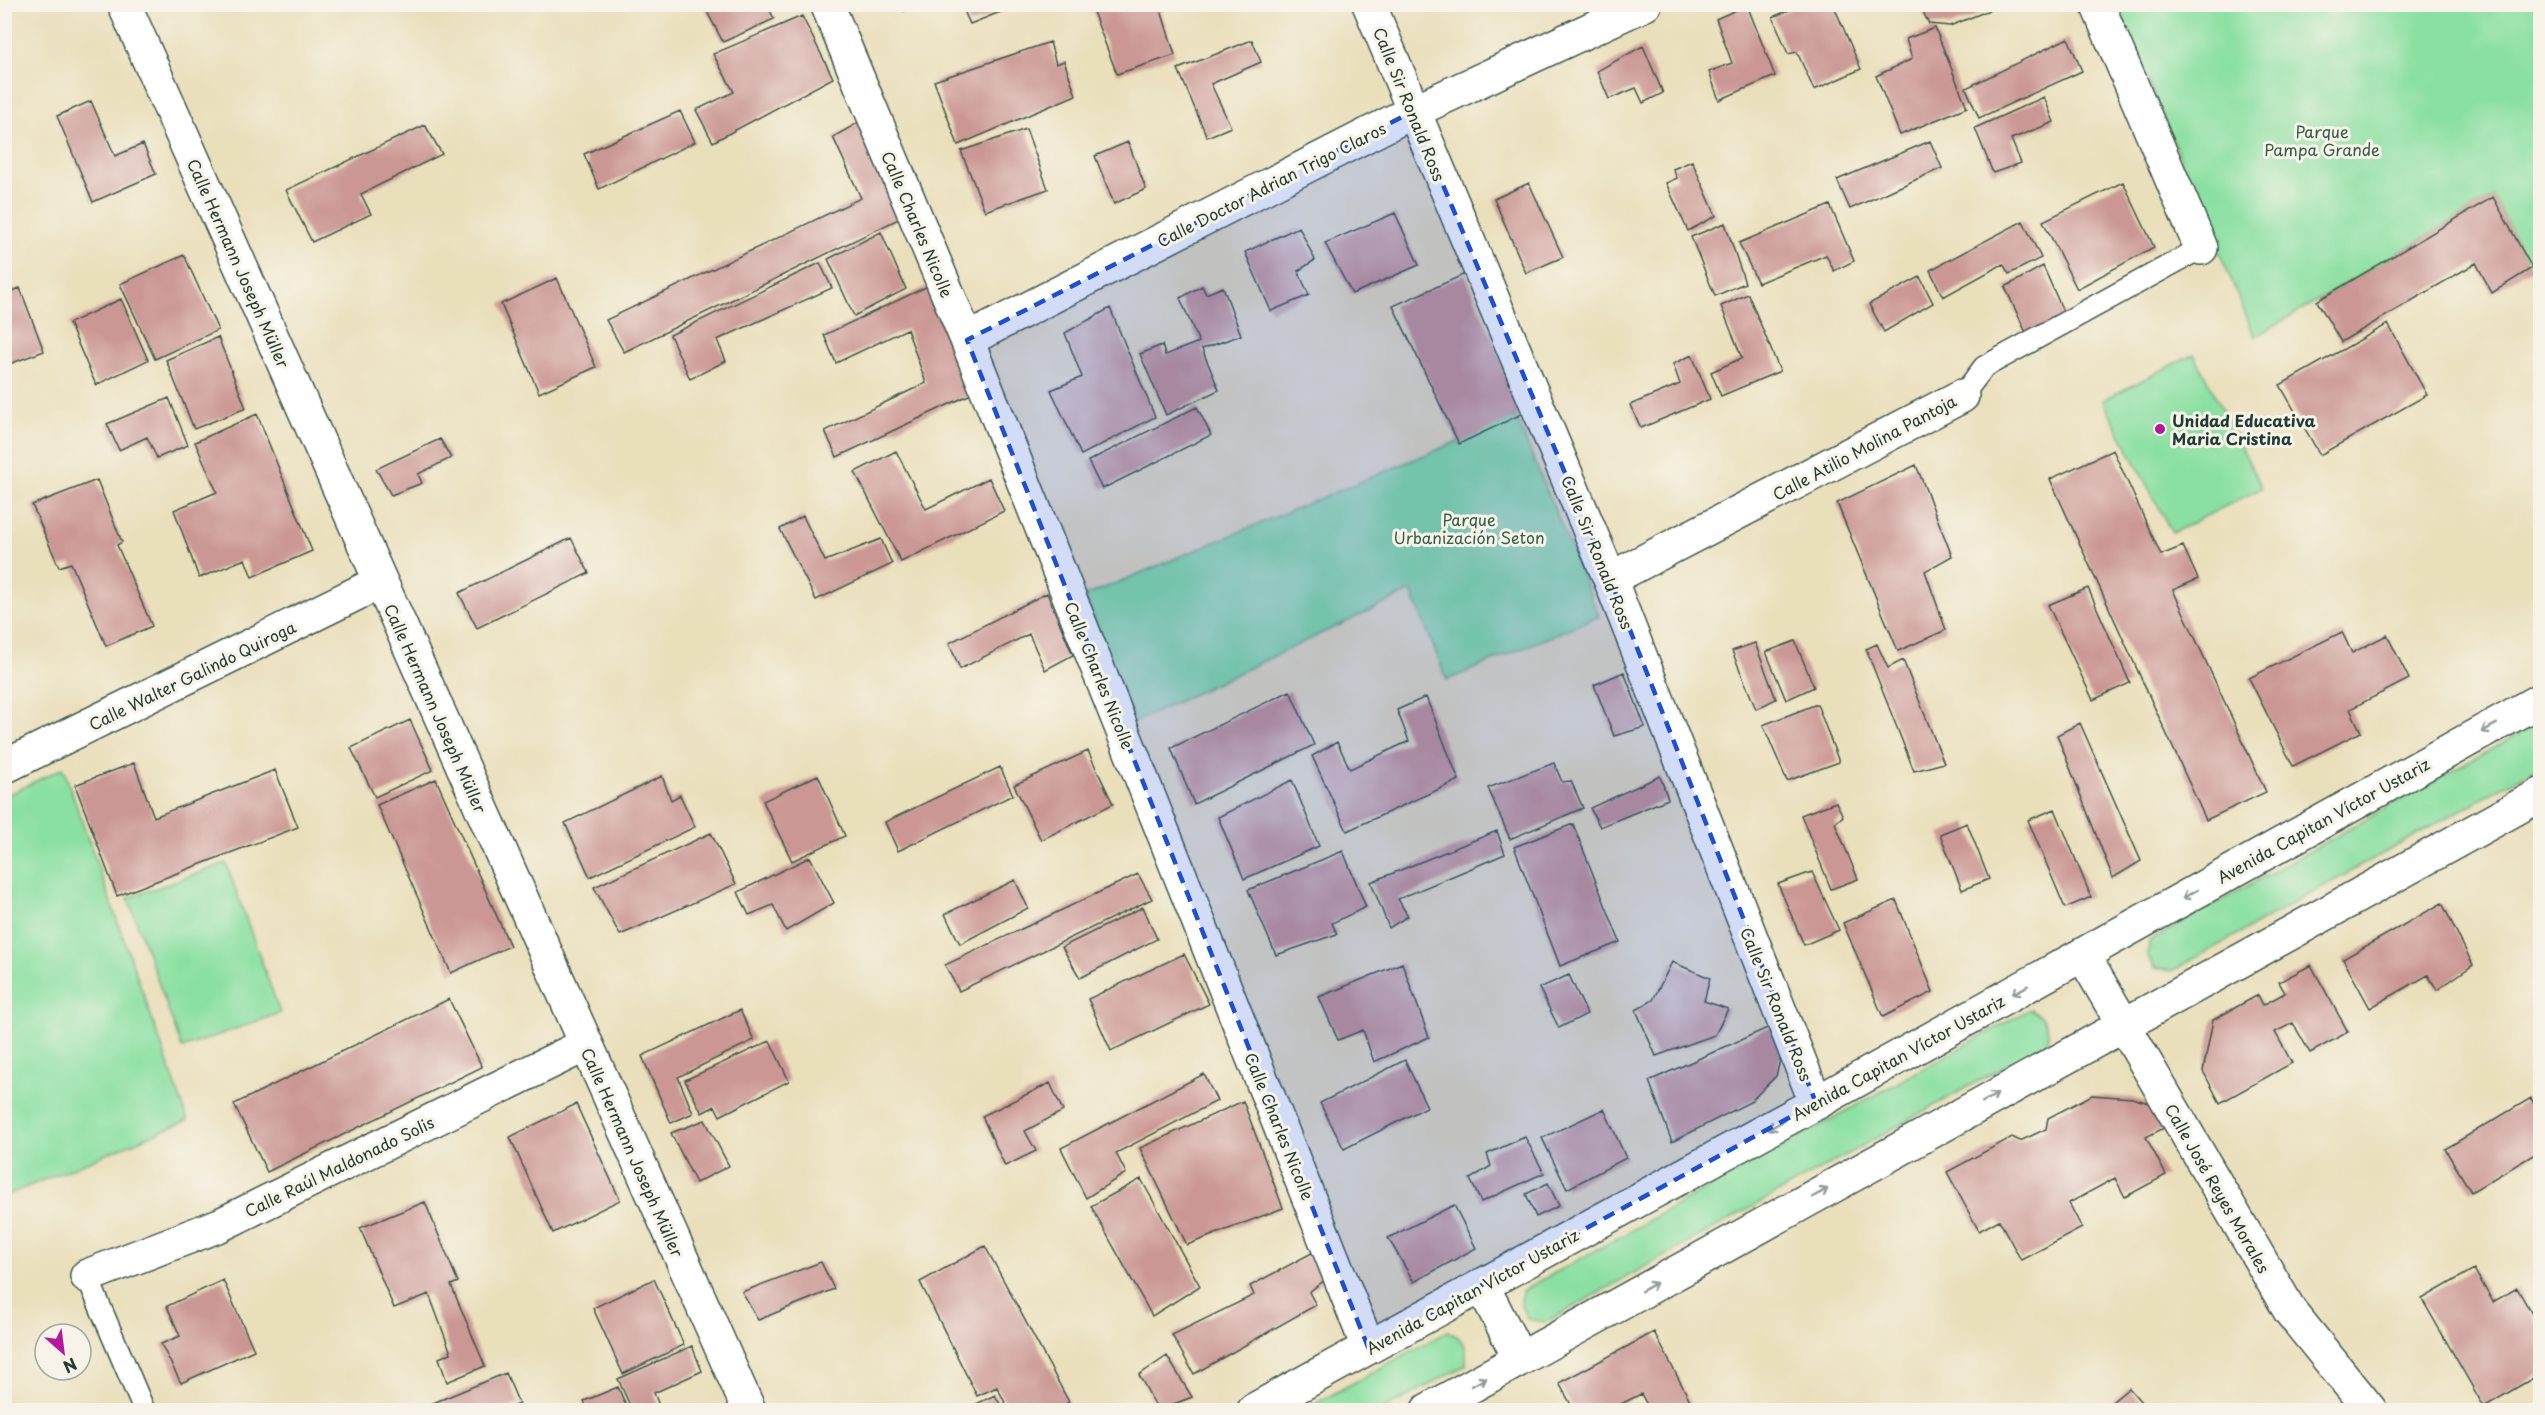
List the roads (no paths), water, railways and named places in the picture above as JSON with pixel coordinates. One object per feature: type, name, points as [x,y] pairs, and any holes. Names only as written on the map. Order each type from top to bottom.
[{"type":"street","name":"Calle Hermann Joseph Müller","points":[[124,4],[749,1410]]},
{"type":"street","name":"Calle Charles Nicolle","points":[[827,4],[967,340],[1368,1347]]},
{"type":"street","name":"Calle Sir Ronald Ross","points":[[1369,4],[1412,112],[1610,579],[1816,1103]]},
{"type":"street","name":"Calle Doctor Adrian Trigo Claros","points":[[967,340],[1412,112],[1645,4]]},
{"type":"street","points":[[2097,4],[2201,248]]},
{"type":"street","name":"Calle Atilio Molina Pantoja","points":[[1610,579],[1962,396]]},
{"type":"street","name":"Calle Walter Galindo Quiroga","points":[[4,767],[380,582]]},
{"type":"street","name":"Avenida Capitan Víctor Ustariz","points":[[1254,1410],[1816,1103],[2541,700]]},
{"type":"street","points":[[1428,1410],[2122,1024],[2541,795]]},
{"type":"street","name":"Calle José Reyes Morales","points":[[2083,955],[2290,1311],[2370,1410]]},
{"type":"street","name":"Calle Raúl Maldonado Solis","points":[[87,1276],[220,1225],[585,1045]]},
{"type":"street","points":[[1482,1285],[1520,1359]]},
{"type":"lane","name":"Calle Atilio Molina Pantoja","points":[[1962,396],[1984,367],[2201,248]]},
{"type":"lane","points":[[87,1276],[144,1410]]},
{"type":"place","name":"Unidad Educativa Maria Cristina","points":[[2160,429]]},
{"type":"park label","name":"Parque Pampa Grande","points":[[2322,140]]},
{"type":"park label","name":"Parque Urbanización Seton","points":[[1469,528]]}]
